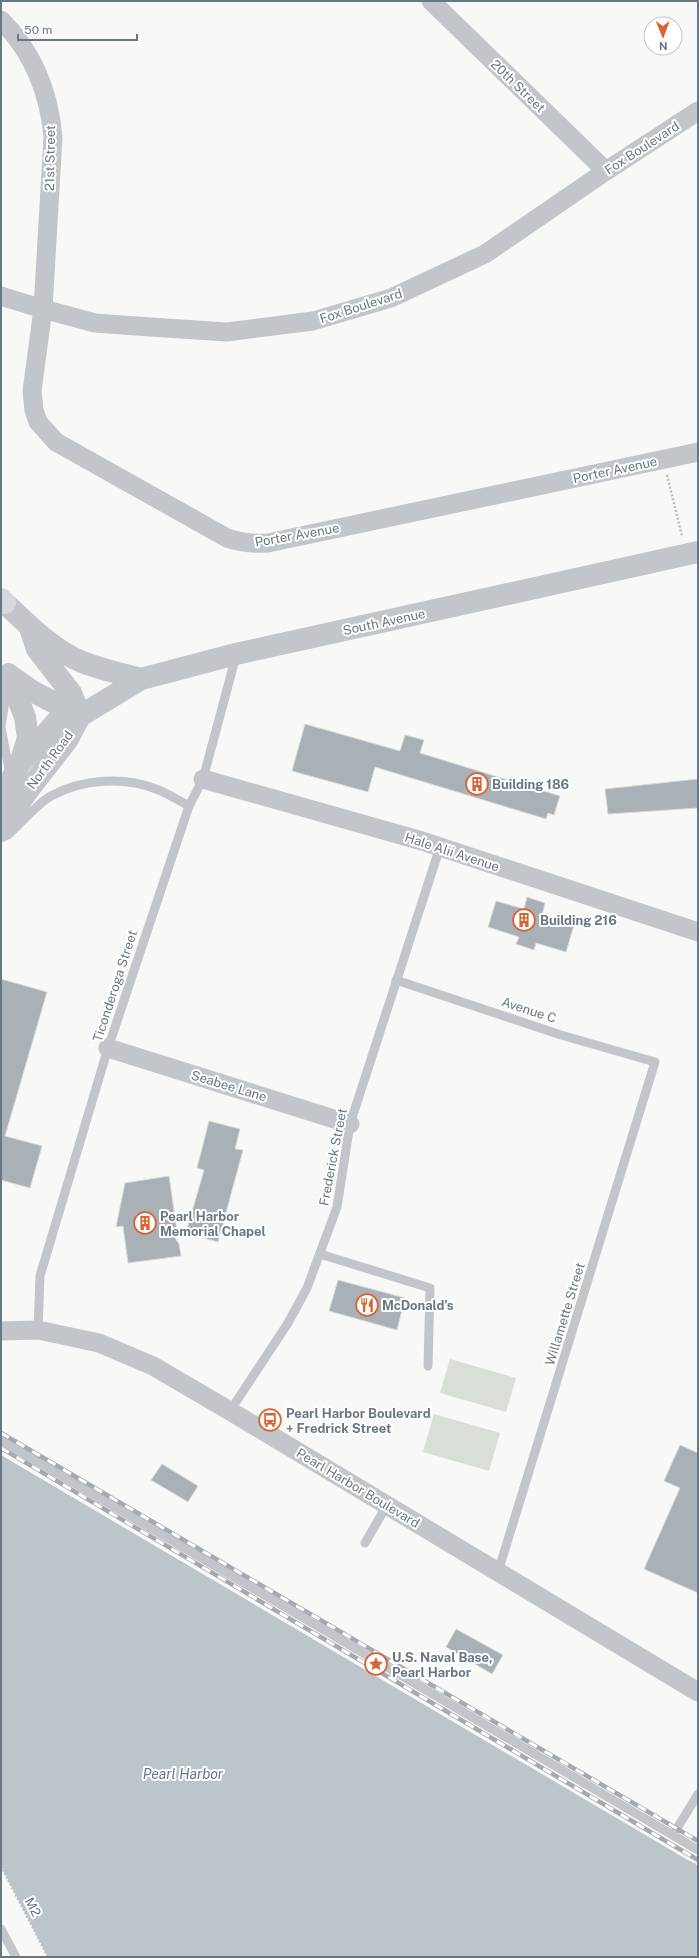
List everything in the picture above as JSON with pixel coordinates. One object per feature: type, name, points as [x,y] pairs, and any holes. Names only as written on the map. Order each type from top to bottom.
[{"type":"street","name":"20th Street","points":[[431,1],[606,171]]},
{"type":"street","name":"21st Street","points":[[1,20],[24,48],[36,69],[45,91],[51,114],[53,145],[43,309]]},
{"type":"street","name":"Fox Boulevard","points":[[1,296],[95,323],[227,332],[313,321],[391,298],[485,254],[606,171],[698,111]]},
{"type":"street","name":"Porter Avenue","points":[[43,309],[32,391],[34,410],[38,422],[46,432],[56,442],[218,533],[237,541],[247,543],[268,543],[698,452]]},
{"type":"street","name":"South Avenue","points":[[80,716],[141,679],[236,654],[694,553]]},
{"type":"street","points":[[2,602],[30,627],[67,654],[83,662],[141,679]]},
{"type":"street","points":[[30,627],[37,649],[71,693],[80,716]]},
{"type":"street","points":[[5,672],[32,690],[80,716]]},
{"type":"street","points":[[5,672],[25,717],[28,738],[15,772]]},
{"type":"street","name":"North Road","points":[[1,809],[15,772],[57,722],[80,716]]},
{"type":"street","name":"North Road","points":[[1,831],[26,793],[68,739],[80,716]]},
{"type":"street","name":"Hale Alii Avenue","points":[[203,778],[440,847],[698,932]]},
{"type":"street","name":"Seabee Lane","points":[[108,1048],[350,1124]]},
{"type":"street","name":"Pearl Harbor Boulevard","points":[[1,1331],[38,1330],[99,1343],[153,1366],[698,1692]]},
{"type":"lane","name":"Ticonderoga Street","points":[[38,1330],[40,1276],[108,1048],[189,806],[203,778],[236,654]]},
{"type":"lane","points":[[1,842],[50,796],[66,789],[84,784],[114,781],[138,784],[156,789],[189,806]]},
{"type":"lane","name":"Frederick Street","points":[[230,1411],[288,1323],[307,1288],[320,1254],[337,1207],[350,1124],[440,847]]},
{"type":"lane","name":"Avenue C","points":[[396,980],[562,1035],[655,1062]]},
{"type":"lane","name":"Willamette Street","points":[[498,1572],[655,1062]]},
{"type":"lane","points":[[320,1254],[430,1288],[428,1366]]},
{"type":"lane","points":[[1,1440],[698,1850]]},
{"type":"lane","points":[[365,1543],[387,1505]]},
{"type":"lane","points":[[672,1836],[698,1794]]},
{"type":"lane","points":[[1,1929],[16,1957]]},
{"type":"path","points":[[663,460],[694,553]]},
{"type":"path","name":"M2","points":[[1,1866],[48,1957]]},
{"type":"shaded area","points":[[450,1359],[516,1378],[506,1412],[440,1393]]},
{"type":"shaded area","points":[[434,1414],[500,1433],[489,1471],[423,1452]]},
{"type":"water","name":"Pearl Harbor","points":[[1,1455],[698,1866],[698,1957],[48,1957],[1,1866]]},
{"type":"building","points":[[305,724],[400,751],[405,735],[424,740],[420,753],[560,796],[554,815],[548,813],[546,819],[375,767],[368,792],[292,771]]},
{"type":"building","points":[[698,779],[698,808],[608,814],[605,789]]},
{"type":"building","name":"Building 216","points":[[527,897],[545,903],[542,915],[574,925],[566,952],[536,943],[534,950],[516,944],[519,937],[488,927],[496,901],[524,909]]},
{"type":"building","points":[[1,979],[47,992],[5,1136],[42,1146],[30,1188],[1,1180]]},
{"type":"building","points":[[209,1121],[240,1129],[235,1149],[243,1150],[218,1242],[186,1233],[204,1170],[197,1168]]},
{"type":"building","name":"Pearl Harbor Memorial Chapel","points":[[169,1176],[177,1231],[169,1229],[179,1244],[181,1256],[128,1263],[123,1226],[116,1227],[125,1183]]},
{"type":"building","name":"McDonald's","points":[[338,1280],[405,1298],[397,1330],[329,1311]]},
{"type":"building","points":[[680,1445],[698,1453],[698,1593],[644,1569],[680,1488],[664,1481]]},
{"type":"building","points":[[162,1464],[198,1486],[188,1502],[151,1480]]},
{"type":"building","points":[[456,1629],[503,1655],[492,1674],[446,1647]]},
{"type":"railway","points":[[1,1433],[698,1841]]},
{"type":"railway","points":[[1,1448],[698,1860]]},
{"type":"place","name":"Building 186","points":[[477,784]]},
{"type":"place","name":"Building 216","points":[[524,920]]},
{"type":"place","name":"Pearl Harbor Memorial Chapel","points":[[145,1223]]},
{"type":"place","name":"McDonald's","points":[[367,1305]]},
{"type":"place","name":"Pearl Harbor Boulevard + Fredrick Street","points":[[270,1420]]},
{"type":"place","name":"U.S. Naval Base, Pearl Harbor","points":[[376,1664]]}]
